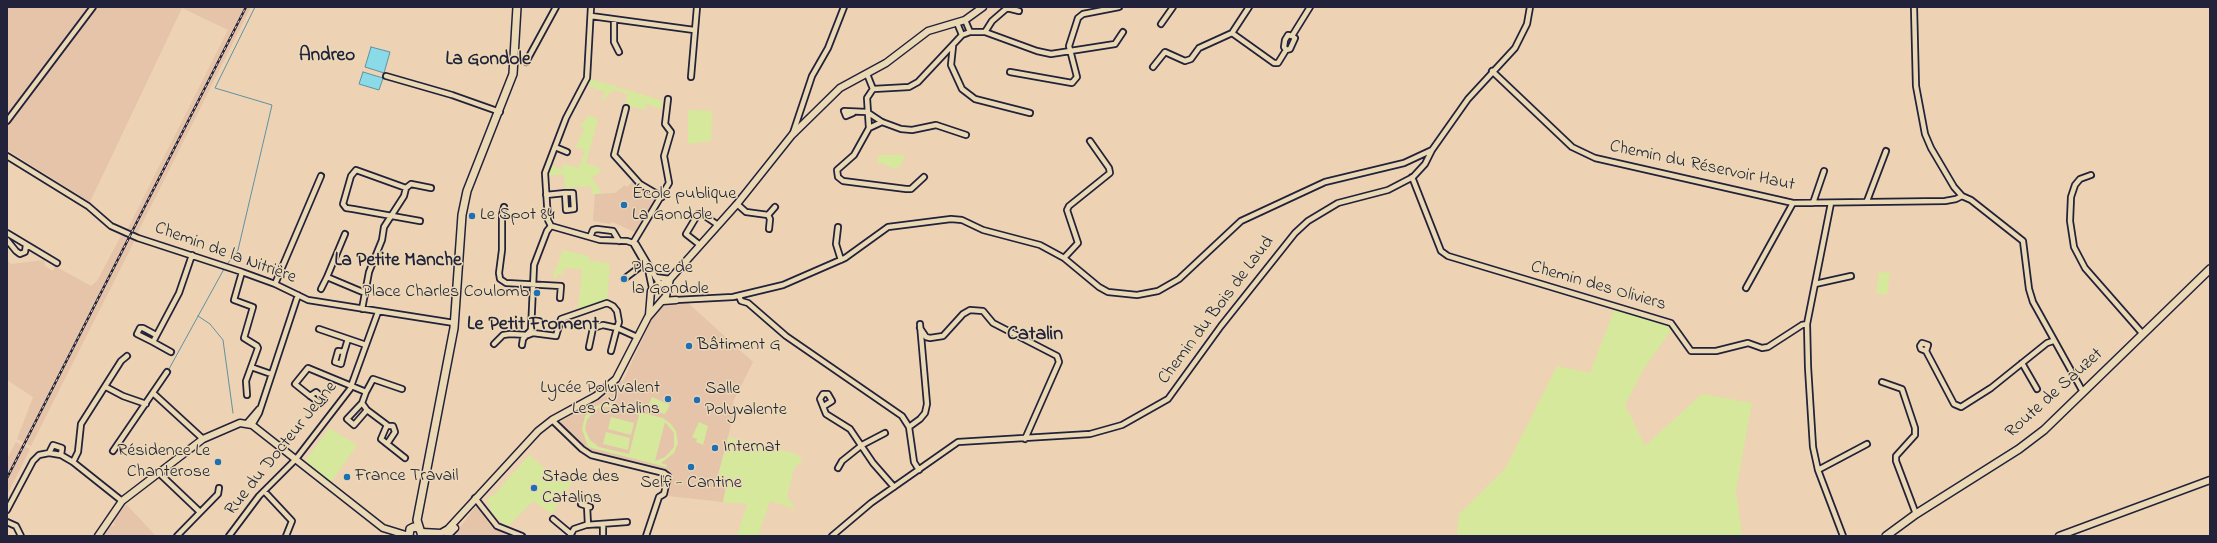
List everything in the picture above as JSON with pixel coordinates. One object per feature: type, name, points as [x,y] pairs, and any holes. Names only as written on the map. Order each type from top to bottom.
[{"type":"main road","points":[[415,532],[454,323],[464,207],[467,191],[514,74],[517,7]]},
{"type":"main road","name":"Route de Sauzet","points":[[1886,536],[1916,514],[2019,449],[2044,430],[2142,333],[2210,269]]},
{"type":"street","points":[[7,121],[93,7]]},
{"type":"street","points":[[526,62],[556,7]]},
{"type":"street","points":[[591,7],[587,78],[566,118],[545,173],[548,220],[551,226],[590,237],[633,243],[641,250],[655,277],[676,300]]},
{"type":"street","points":[[691,77],[697,7]]},
{"type":"street","points":[[792,135],[812,76],[828,48],[844,7]]},
{"type":"street","points":[[98,536],[122,501],[203,439],[240,423],[250,424],[376,523],[415,532],[446,535],[448,530],[477,499],[496,475],[538,431],[552,420],[596,396],[616,379],[623,370],[637,337],[648,317],[661,302],[664,286],[736,204],[792,135],[840,88],[868,74],[928,32],[965,20],[983,7]]},
{"type":"street","points":[[1010,72],[1072,83],[1077,77],[1069,46],[1078,18],[1083,14],[1119,7]]},
{"type":"street","points":[[1161,24],[1173,7]]},
{"type":"street","points":[[1153,67],[1165,52],[1185,61],[1191,59],[1199,48],[1232,33],[1249,7]]},
{"type":"street","points":[[1292,36],[1310,7]]},
{"type":"street","name":"Chemin du Bois de Laud","points":[[832,536],[853,517],[958,442],[1090,434],[1122,424],[1168,399],[1221,326],[1295,233],[1308,221],[1338,203],[1388,190],[1412,178],[1425,164],[1432,150],[1468,99],[1492,71],[1515,48],[1522,36],[1530,7]]},
{"type":"street","points":[[1914,7],[1916,86],[1926,134],[1931,148],[1954,187],[1962,196],[1971,200],[2023,241],[2029,289],[2033,302],[2083,392]]},
{"type":"street","points":[[985,32],[992,21],[1007,8],[1019,12]]},
{"type":"street","points":[[591,16],[694,30]]},
{"type":"street","points":[[614,20],[614,42],[619,52]]},
{"type":"street","points":[[965,20],[970,32]]},
{"type":"street","points":[[956,23],[962,35]]},
{"type":"street","points":[[873,89],[909,87],[918,82],[962,35],[970,32],[985,32],[1037,51],[1051,54],[1114,44],[1123,32]]},
{"type":"street","points":[[1232,33],[1274,63],[1278,63],[1286,50],[1290,49],[1295,38],[1292,36]]},
{"type":"street","points":[[1286,50],[1284,46],[1285,40],[1288,35],[1292,36]]},
{"type":"street","points":[[953,46],[951,65],[962,89],[975,99],[1030,113]]},
{"type":"street","name":"Chemin du Réservoir Haut","points":[[1492,71],[1572,147],[1585,154],[1780,202],[1831,203],[1867,201],[1945,201],[1962,196]]},
{"type":"street","points":[[868,74],[873,89]]},
{"type":"street","points":[[386,76],[452,95],[500,112]]},
{"type":"street","points":[[869,128],[867,98],[873,89]]},
{"type":"street","points":[[633,243],[669,184],[664,156],[671,132],[665,124],[668,99]]},
{"type":"street","points":[[626,108],[614,154],[640,184],[662,196]]},
{"type":"street","points":[[853,113],[867,112],[882,122],[901,129],[944,126],[966,135]]},
{"type":"street","points":[[882,122],[869,128],[854,155],[837,170],[840,179],[866,185],[886,185],[911,189],[924,177]]},
{"type":"street","points":[[1064,258],[1078,243],[1067,210],[1069,206],[1110,173],[1109,168],[1090,141]]},
{"type":"street","points":[[555,147],[566,152]]},
{"type":"street","points":[[651,299],[661,302],[746,295],[790,282],[841,260],[888,227],[957,219],[999,235],[1022,239],[1040,245],[1064,258],[1099,287],[1108,292],[1137,295],[1158,291],[1179,280],[1241,222],[1325,182],[1404,163],[1432,150]]},
{"type":"street","points":[[1867,201],[1886,151]]},
{"type":"street","name":"Chemin de la Nitrière","points":[[7,156],[88,206],[116,228],[149,242],[192,255],[275,284],[308,300],[454,323]]},
{"type":"street","points":[[406,188],[360,171],[353,172],[343,200],[346,208],[420,221]]},
{"type":"street","points":[[1813,203],[1824,172]]},
{"type":"street","points":[[275,284],[321,176]]},
{"type":"street","points":[[2091,176],[2080,179],[2074,185],[2070,221],[2074,248],[2085,268],[2142,333]]},
{"type":"street","name":"Chemin des Oliviers","points":[[1412,178],[1442,251],[1448,256],[1671,323],[1690,351],[1716,350],[1748,343],[1762,348],[1768,347],[1802,324],[1807,324]]},
{"type":"street","points":[[362,309],[370,272],[382,240],[384,227],[404,196],[406,188],[411,184],[431,188]]},
{"type":"street","points":[[546,195],[564,193]]},
{"type":"street","points":[[1746,288],[1793,203]]},
{"type":"street","points":[[1831,203],[1807,324],[1813,447],[1818,470],[1843,536]]},
{"type":"street","points":[[736,204],[746,212],[768,215]]},
{"type":"street","points":[[504,207],[502,215],[500,279],[506,283],[561,286],[560,298]]},
{"type":"street","points":[[768,215],[775,207]]},
{"type":"street","points":[[700,245],[686,234],[698,214],[702,214],[718,225]]},
{"type":"street","points":[[768,215],[770,219],[768,229]]},
{"type":"street","points":[[528,336],[531,330],[534,265],[547,230],[551,226]]},
{"type":"street","points":[[838,227],[836,244],[841,260]]},
{"type":"street","points":[[590,237],[593,230],[613,231],[619,241]]},
{"type":"street","points":[[7,234],[57,263]]},
{"type":"street","points":[[321,289],[346,234]]},
{"type":"street","points":[[7,240],[20,254],[25,252],[26,244]]},
{"type":"street","points":[[633,243],[652,278],[648,317]]},
{"type":"street","points":[[152,342],[179,293],[192,255]]},
{"type":"street","points":[[624,279],[645,263]]},
{"type":"street","points":[[242,272],[234,300],[253,307],[244,338],[257,346],[246,381],[247,395]]},
{"type":"street","points":[[1815,284],[1851,276]]},
{"type":"street","points":[[327,277],[365,293]]},
{"type":"street","points":[[655,277],[670,279]]},
{"type":"street","points":[[652,288],[664,286]]},
{"type":"street","points":[[250,424],[259,409],[298,295]]},
{"type":"street","points":[[746,295],[748,303]]},
{"type":"street","points":[[739,296],[741,300],[748,303],[786,336],[902,416],[909,427],[914,462],[919,470]]},
{"type":"street","points":[[522,345],[523,339],[533,333],[556,336],[561,319],[604,304],[611,304],[616,308],[619,322],[611,351]]},
{"type":"street","points":[[909,427],[920,419],[925,413],[927,404],[920,326],[926,337],[930,338],[943,336],[963,314],[970,310],[983,311],[999,326],[1058,356],[1059,362],[1025,439]]},
{"type":"street","name":"Rue du Docteur Jeune","points":[[229,536],[264,491],[296,459],[351,387],[378,312]]},
{"type":"street","points":[[589,347],[594,328],[603,325],[617,328],[637,337]]},
{"type":"street","points":[[156,335],[143,328],[138,331],[139,336],[171,352]]},
{"type":"street","points":[[319,329],[366,345]]},
{"type":"street","points":[[494,344],[504,335],[516,333],[528,336]]},
{"type":"street","points":[[344,352],[348,339]]},
{"type":"street","points":[[1926,351],[1954,404],[1962,407],[1991,388],[2047,343],[2054,341]]},
{"type":"street","points":[[73,462],[78,452],[81,424],[106,387],[120,361],[126,356]]},
{"type":"street","points":[[2022,363],[2037,390]]},
{"type":"street","points":[[251,367],[271,374]]},
{"type":"street","points":[[310,396],[295,384],[308,368],[366,392]]},
{"type":"street","points":[[113,451],[167,372]]},
{"type":"street","points":[[367,410],[354,425],[347,420],[362,403],[373,379],[402,389]]},
{"type":"street","points":[[1882,382],[1902,389],[1915,428],[1915,435],[1896,456],[1896,461],[1916,514]]},
{"type":"street","points":[[106,387],[123,396],[146,404]]},
{"type":"street","points":[[153,393],[203,439]]},
{"type":"street","points":[[362,403],[367,410],[387,426],[393,426],[395,432],[387,444]]},
{"type":"street","points":[[824,406],[826,414],[850,429],[873,463],[894,487]]},
{"type":"street","points":[[552,420],[582,449],[591,455],[664,473],[668,476],[664,494],[659,497],[646,536]]},
{"type":"street","points":[[387,426],[380,437],[405,458]]},
{"type":"street","points":[[838,468],[842,461],[862,445],[885,433]]},
{"type":"street","points":[[49,453],[53,445],[56,444],[62,448],[61,455]]},
{"type":"street","points":[[1818,470],[1867,444]]},
{"type":"street","points":[[7,510],[33,461],[39,455],[49,453],[61,455],[73,462],[122,501]]},
{"type":"street","points":[[159,473],[200,512]]},
{"type":"street","points":[[2059,536],[2210,480]]},
{"type":"street","points":[[177,536],[218,494],[219,488]]},
{"type":"street","points":[[264,491],[292,521],[286,536]]},
{"type":"street","points":[[477,499],[497,526],[522,536]]},
{"type":"street","points":[[581,504],[588,506],[588,525]]},
{"type":"street","points":[[553,519],[570,535],[574,529],[588,525],[627,522]]},
{"type":"street","points":[[7,522],[16,526],[22,536]]},
{"type":"street","points":[[603,524],[603,536]]},
{"type":"shaded area","points":[[7,7],[251,7],[137,234],[127,230],[228,30],[182,8],[90,202],[7,150]]},
{"type":"shaded area","name":"École publique La Gondole","points":[[634,180],[639,186],[657,198],[639,230],[635,232],[612,222],[610,224],[593,221],[595,194],[615,193],[625,185],[627,187]]},
{"type":"shaded area","points":[[122,234],[135,240],[31,446],[17,439],[33,397],[7,380],[7,260],[11,264],[44,260],[45,266],[53,271],[55,266],[91,286],[97,281]]},
{"type":"shaded area","name":"Lycée Polyvalent Les Catalins","points":[[686,301],[753,362],[733,402],[735,410],[716,483],[726,487],[723,502],[668,496],[671,486],[670,471],[594,453],[577,441],[560,425],[561,421],[606,396],[624,379],[657,308],[665,302]]},
{"type":"shaded area","points":[[16,442],[30,449],[7,495],[7,459]]},
{"type":"shaded area","points":[[126,504],[156,536],[102,536],[108,527],[115,525],[113,521]]},
{"type":"shaded area","points":[[475,507],[479,507],[489,524],[508,536],[456,536],[455,534]]},
{"type":"green space","points":[[591,79],[663,101],[661,109],[646,104],[645,110],[625,105],[628,94],[614,90],[605,97],[603,102],[601,101],[605,92],[587,85]]},
{"type":"green space","points":[[688,110],[712,111],[711,141],[688,144]]},
{"type":"green space","points":[[589,115],[598,119],[586,163],[599,168],[601,171],[592,178],[602,193],[592,194],[591,186],[565,188],[564,175],[547,175],[551,165],[561,170],[564,164],[579,168],[585,150],[576,147],[584,128],[580,126]]},
{"type":"green space","points":[[879,155],[905,155],[902,164],[896,169],[877,162]]},
{"type":"green space","points":[[563,250],[589,256],[589,261],[610,263],[607,300],[578,311],[582,269],[564,268],[563,275],[557,274],[557,278],[553,278],[554,269],[556,270]]},
{"type":"green space","points":[[1879,272],[1890,273],[1887,295],[1876,293]]},
{"type":"green space","points":[[1614,310],[1674,326],[1643,370],[1625,405],[1645,446],[1702,394],[1752,403],[1736,490],[1742,536],[1457,536],[1459,514],[1505,469],[1557,366],[1590,373]]},
{"type":"green space","points":[[652,397],[670,405],[665,414],[647,409]]},
{"type":"green space","points":[[607,404],[663,418],[671,424],[676,431],[678,443],[674,453],[661,463],[667,465],[666,467],[588,447],[582,429],[585,416],[596,406]],"holes":[[[600,407],[610,407],[639,415],[629,454],[599,447],[590,440],[585,429],[587,420],[594,411]],[[665,422],[674,433],[674,447],[665,457],[655,461]]]},
{"type":"green space","points":[[611,417],[634,423],[631,435],[608,429]]},
{"type":"green space","points":[[699,422],[708,426],[703,445],[696,442],[697,439],[692,437]]},
{"type":"green space","points":[[329,428],[357,445],[331,482],[305,461]]},
{"type":"green space","points":[[606,432],[630,438],[628,450],[603,444]]},
{"type":"green space","points":[[728,437],[797,454],[802,462],[794,468],[787,497],[796,509],[770,501],[758,536],[737,536],[747,504],[723,502],[726,487],[716,484]]},
{"type":"green space","name":"Stade des Catalins","points":[[529,455],[556,478],[561,475],[573,481],[552,514],[533,501],[507,527],[492,513],[487,498],[494,495]]},
{"type":"water","points":[[371,47],[390,52],[384,73],[365,67]]},
{"type":"water","points":[[363,72],[383,78],[379,90],[359,84]]},
{"type":"waterway","points":[[228,263],[238,250],[272,105],[215,88],[255,7]]},
{"type":"waterway","points":[[169,369],[224,269]]},
{"type":"waterway","points":[[198,316],[210,324],[223,340],[233,413]]},
{"type":"railway","points":[[7,478],[246,7]]},
{"type":"place","name":"École publique La Gondole","points":[[624,205]]},
{"type":"place","name":"Le Spot 84","points":[[472,216]]},
{"type":"place","name":"Place de la Gondole","points":[[624,279]]},
{"type":"place","name":"Place Charles Coulomb","points":[[537,293]]},
{"type":"place","name":"Bâtiment G","points":[[689,346]]},
{"type":"place","name":"Lycée Polyvalent Les Catalins","points":[[668,399]]},
{"type":"place","name":"Salle Polyvalente","points":[[697,400]]},
{"type":"place","name":"Internat","points":[[715,448]]},
{"type":"place","name":"Résidence Le Chanterose","points":[[218,462]]},
{"type":"place","name":"Self - Cantine","points":[[691,467]]},
{"type":"place","name":"France Travail","points":[[347,477]]},
{"type":"place","name":"Stade des Catalins","points":[[534,488]]},
{"type":"district","name":"Andreo","points":[[327,57]]},
{"type":"district","name":"La Gondole","points":[[488,61]]},
{"type":"district","name":"La Petite Manche","points":[[398,262]]},
{"type":"district","name":"Le Petit Froment","points":[[533,326]]},
{"type":"district","name":"Catalin","points":[[1035,336]]}]
